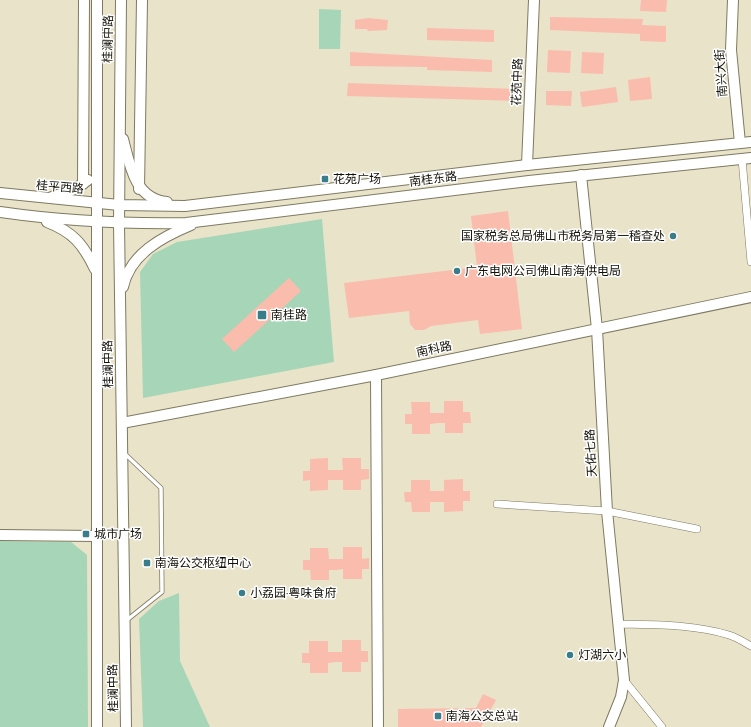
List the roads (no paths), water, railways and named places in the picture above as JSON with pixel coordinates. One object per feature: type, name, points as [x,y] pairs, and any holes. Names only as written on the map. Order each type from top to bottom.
[{"type":"main road","points":[[83,184],[84,0]]},
{"type":"main road","points":[[89,0],[97,12]]},
{"type":"main road","name":"桂澜中路","points":[[97,0],[97,727]]},
{"type":"main road","name":"桂澜中路","points":[[121,0],[119,223],[126,727]]},
{"type":"main road","points":[[139,189],[142,0]]},
{"type":"main road","name":"花苑中路","points":[[527,165],[534,0]]},
{"type":"main road","name":"南兴大街","points":[[734,0],[731,50],[740,144]]},
{"type":"main road","points":[[120,126],[132,172],[139,189],[158,202],[191,205]]},
{"type":"main road","name":"南桂东路","points":[[119,205],[191,205],[527,165],[751,142]]},
{"type":"main road","name":"南桂东路","points":[[119,223],[150,224],[198,222],[581,175],[746,158]]},
{"type":"main road","points":[[49,199],[75,189],[91,178],[97,159]]},
{"type":"main road","name":"天佑七路","points":[[581,175],[597,329],[607,511],[624,680],[621,697],[608,727]]},
{"type":"main road","name":"桂平西路","points":[[0,193],[119,205]]},
{"type":"main road","points":[[0,212],[36,217],[119,223]]},
{"type":"main road","points":[[36,217],[61,227],[75,237],[86,252],[96,271]]},
{"type":"main road","points":[[120,303],[125,276],[137,258],[160,239],[198,222]]},
{"type":"main road","name":"南科路","points":[[122,424],[376,375],[751,297]]},
{"type":"main road","points":[[376,375],[378,727]]},
{"type":"main road","points":[[0,535],[96,536]]},
{"type":"street","points":[[746,158],[751,262]]},
{"type":"street","points":[[497,504],[607,511],[697,529]]},
{"type":"street","points":[[618,624],[680,626],[702,629],[730,635],[751,646]]},
{"type":"street","points":[[624,680],[662,727]]},
{"type":"lane","points":[[122,451],[161,488],[162,592],[124,622]]},
{"type":"place","name":"花苑广场","points":[[325,179]]},
{"type":"place","name":"国家税务总局佛山市税务局第一稽查处","points":[[673,236]]},
{"type":"place","name":"广东电网公司佛山南海供电局","points":[[457,271]]},
{"type":"place","name":"南桂路","points":[[262,315]]},
{"type":"place","name":"城市广场","points":[[86,534]]},
{"type":"place","name":"南海公交枢纽中心","points":[[147,563]]},
{"type":"place","name":"小荔园·粤味食府","points":[[242,593]]},
{"type":"place","name":"灯湖六小","points":[[570,655]]},
{"type":"place","name":"南海公交总站","points":[[438,716]]}]
